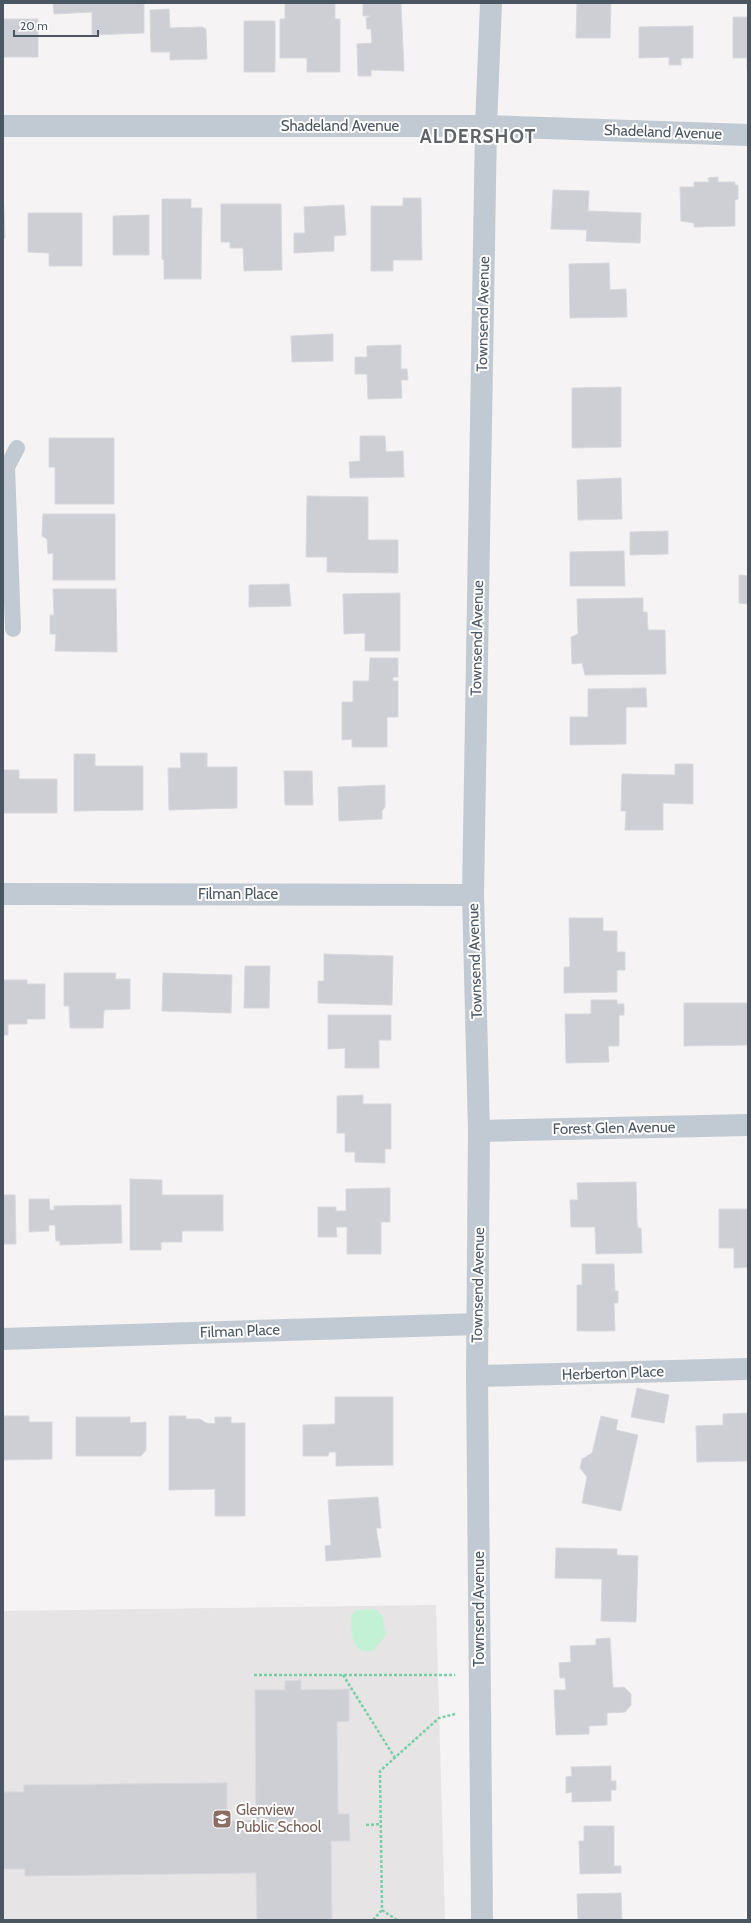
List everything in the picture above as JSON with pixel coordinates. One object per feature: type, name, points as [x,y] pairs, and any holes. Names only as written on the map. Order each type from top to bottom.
[{"type":"street","name":"Townsend Avenue","points":[[482,1920],[477,1376],[480,1131],[473,895],[486,126],[491,3]]},
{"type":"street","name":"Shadeland Avenue","points":[[3,126],[486,126],[748,135]]},
{"type":"street","name":"Filman Place","points":[[3,894],[473,895]]},
{"type":"street","name":"Forest Glen Avenue","points":[[480,1131],[748,1126]]},
{"type":"street","name":"Filman Place","points":[[3,1339],[478,1324]]},
{"type":"street","name":"Herberton Place","points":[[477,1376],[748,1369]]},
{"type":"lane","points":[[13,629],[6,505],[7,467],[17,448]]},
{"type":"path","points":[[254,1675],[480,1675]]},
{"type":"path","points":[[343,1675],[395,1758]]},
{"type":"path","points":[[373,1920],[382,1910],[380,1771],[439,1718],[480,1709]]},
{"type":"path","points":[[366,1825],[381,1824]]},
{"type":"path","points":[[382,1910],[397,1920]]},
{"type":"shaded area","name":"Glenview Public School","points":[[436,1605],[445,1920],[3,1920],[3,1611]]},
{"type":"green space","points":[[374,1609],[382,1615],[386,1635],[373,1651],[365,1651],[359,1649],[353,1641],[351,1615],[357,1610]]},
{"type":"building","points":[[53,3],[144,3],[144,33],[92,35],[92,12],[54,14]]},
{"type":"building","points":[[285,3],[335,3],[335,19],[340,19],[340,72],[307,72],[307,58],[280,58],[280,19],[285,19]]},
{"type":"building","points":[[363,3],[401,3],[404,71],[371,70],[371,76],[358,76],[357,44],[372,43],[371,29],[367,29],[366,18],[371,16],[363,16]]},
{"type":"building","points":[[573,3],[611,3],[610,38],[576,38],[577,4]]},
{"type":"building","points":[[169,9],[170,28],[202,27],[206,29],[207,59],[170,60],[170,52],[151,52],[150,10]]},
{"type":"building","points":[[733,17],[748,17],[748,69],[747,58],[733,58]]},
{"type":"building","points":[[3,19],[38,19],[38,57],[3,57]]},
{"type":"building","points":[[244,21],[275,21],[275,72],[244,72]]},
{"type":"building","points":[[693,26],[693,58],[681,58],[681,65],[669,65],[669,57],[639,58],[639,27]]},
{"type":"building","points":[[718,177],[718,182],[735,182],[735,185],[738,185],[738,199],[735,200],[735,226],[694,227],[694,223],[681,221],[680,187],[694,187],[694,182],[709,182],[708,178]]},
{"type":"building","points":[[3,190],[5,238],[3,238]]},
{"type":"building","points":[[553,190],[589,191],[588,211],[641,213],[640,243],[586,241],[587,230],[551,229]]},
{"type":"building","points":[[403,198],[421,198],[422,260],[393,260],[393,271],[371,271],[371,206],[403,206]]},
{"type":"building","points":[[162,199],[191,199],[191,208],[202,208],[201,279],[164,279],[164,260],[162,259]]},
{"type":"building","points":[[221,204],[281,204],[282,270],[244,271],[243,248],[230,248],[230,242],[221,242]]},
{"type":"building","points":[[344,205],[346,235],[334,236],[334,251],[294,253],[294,233],[305,233],[304,207]]},
{"type":"building","points":[[28,213],[82,213],[82,266],[49,266],[49,253],[28,252]]},
{"type":"building","points":[[149,215],[149,255],[113,255],[113,216]]},
{"type":"building","points":[[609,263],[610,290],[626,289],[627,317],[570,318],[569,264]]},
{"type":"building","points":[[333,334],[333,361],[292,362],[291,336]]},
{"type":"building","points":[[401,345],[401,369],[407,369],[408,380],[401,380],[402,398],[368,399],[367,374],[355,374],[355,357],[367,357],[367,346]]},
{"type":"building","points":[[621,387],[621,447],[572,448],[572,388]]},
{"type":"building","points":[[360,436],[385,436],[386,452],[403,451],[404,477],[350,478],[349,462],[360,461]]},
{"type":"building","points":[[49,438],[114,438],[114,504],[55,504],[55,467],[49,467]]},
{"type":"building","points":[[621,478],[622,519],[578,520],[577,480]]},
{"type":"building","points":[[307,496],[368,497],[368,540],[398,540],[398,573],[327,572],[327,557],[306,557]]},
{"type":"building","points":[[43,514],[115,514],[115,580],[53,580],[53,553],[48,554],[47,539],[42,536]]},
{"type":"building","points":[[668,531],[668,554],[630,555],[630,532]]},
{"type":"building","points":[[624,551],[625,586],[570,586],[570,552]]},
{"type":"building","points":[[739,575],[748,576],[748,604],[739,603]]},
{"type":"building","points":[[289,584],[291,606],[249,607],[249,585]]},
{"type":"building","points":[[53,589],[116,589],[117,652],[55,651],[56,634],[50,634],[50,615],[54,615]]},
{"type":"building","points":[[400,593],[400,651],[365,651],[365,633],[344,634],[343,594]]},
{"type":"building","points":[[643,598],[643,612],[647,612],[648,630],[665,630],[666,674],[585,675],[582,663],[572,664],[571,637],[578,634],[577,599]]},
{"type":"building","points":[[370,658],[398,658],[398,677],[393,677],[393,681],[398,681],[398,717],[387,717],[387,747],[352,747],[352,739],[342,740],[342,702],[353,702],[353,681],[369,681]]},
{"type":"building","points":[[646,688],[647,707],[626,707],[626,744],[570,745],[570,717],[588,717],[588,689]]},
{"type":"building","points":[[180,753],[207,753],[207,767],[237,767],[237,808],[169,810],[168,768],[181,768]]},
{"type":"building","points":[[74,754],[95,754],[95,766],[143,766],[143,810],[74,811]]},
{"type":"building","points":[[675,764],[693,764],[693,804],[663,803],[663,830],[625,830],[626,811],[621,811],[622,774],[675,775]]},
{"type":"building","points":[[3,770],[19,770],[19,779],[57,779],[57,813],[3,813]]},
{"type":"building","points":[[284,771],[312,771],[313,805],[285,805]]},
{"type":"building","points":[[385,785],[385,807],[382,811],[382,819],[339,821],[338,787]]},
{"type":"building","points":[[569,918],[603,918],[603,931],[617,931],[617,952],[625,952],[625,970],[617,970],[617,992],[564,993],[564,967],[570,967]]},
{"type":"building","points":[[324,954],[393,956],[392,1005],[318,1003],[318,981],[324,981]]},
{"type":"building","points":[[245,966],[270,966],[269,1008],[244,1008]]},
{"type":"building","points":[[64,973],[116,973],[115,979],[130,979],[130,1009],[104,1010],[103,1028],[70,1028],[69,1006],[64,1006]]},
{"type":"building","points":[[163,973],[232,975],[231,1013],[162,1011]]},
{"type":"building","points":[[3,980],[27,980],[27,984],[45,984],[45,1019],[27,1019],[27,1024],[8,1024],[8,1035],[3,1035]]},
{"type":"building","points":[[591,1000],[617,1000],[617,1004],[624,1004],[624,1015],[619,1015],[619,1046],[608,1046],[609,1062],[566,1063],[565,1014],[591,1014]]},
{"type":"building","points":[[684,1003],[748,1003],[748,1045],[684,1046]]},
{"type":"building","points":[[328,1015],[391,1015],[391,1040],[379,1040],[379,1068],[345,1068],[345,1048],[328,1049]]},
{"type":"building","points":[[363,1095],[363,1104],[391,1104],[391,1149],[385,1149],[385,1163],[355,1162],[355,1152],[345,1152],[345,1133],[337,1133],[337,1096]]},
{"type":"building","points":[[130,1179],[162,1180],[162,1195],[223,1195],[223,1231],[182,1231],[182,1242],[161,1242],[161,1250],[130,1250]]},
{"type":"building","points":[[636,1182],[637,1223],[638,1228],[641,1228],[642,1253],[596,1254],[595,1227],[571,1227],[570,1200],[578,1200],[577,1183]]},
{"type":"building","points":[[390,1188],[390,1222],[381,1222],[381,1254],[347,1254],[347,1227],[336,1227],[337,1237],[318,1237],[318,1207],[336,1207],[336,1211],[346,1211],[346,1189]]},
{"type":"building","points":[[3,1195],[15,1195],[16,1244],[3,1244]]},
{"type":"building","points":[[29,1199],[49,1199],[50,1210],[54,1210],[54,1206],[121,1205],[122,1243],[60,1245],[60,1241],[56,1241],[55,1225],[49,1225],[49,1231],[29,1232]]},
{"type":"building","points":[[719,1209],[748,1209],[748,1267],[734,1268],[734,1248],[719,1248]]},
{"type":"building","points":[[582,1264],[614,1264],[615,1291],[618,1291],[618,1303],[614,1303],[615,1331],[577,1331],[577,1285],[582,1285]]},
{"type":"building","points":[[637,1388],[669,1395],[664,1423],[631,1417]]},
{"type":"building","points":[[335,1397],[393,1397],[393,1465],[336,1466],[336,1452],[329,1452],[328,1456],[303,1456],[303,1425],[335,1424]]},
{"type":"building","points":[[748,1413],[748,1461],[697,1462],[696,1426],[723,1425],[723,1414]]},
{"type":"building","points":[[3,1416],[29,1416],[29,1422],[52,1422],[52,1459],[3,1460]]},
{"type":"building","points":[[169,1416],[186,1416],[186,1419],[200,1419],[206,1423],[215,1424],[215,1417],[231,1417],[231,1423],[245,1423],[245,1516],[215,1516],[215,1489],[169,1490]]},
{"type":"building","points":[[601,1416],[618,1420],[616,1430],[638,1435],[621,1511],[582,1503],[587,1477],[580,1468],[582,1459],[592,1453]]},
{"type":"building","points":[[76,1417],[130,1417],[130,1423],[146,1422],[146,1450],[141,1456],[76,1456]]},
{"type":"building","points":[[378,1497],[381,1528],[376,1528],[381,1557],[326,1561],[325,1546],[331,1545],[328,1500]]},
{"type":"building","points":[[556,1548],[617,1549],[617,1555],[638,1556],[636,1622],[601,1621],[602,1579],[555,1578]]},
{"type":"building","points":[[610,1638],[613,1688],[624,1687],[631,1694],[631,1705],[625,1712],[607,1713],[607,1725],[589,1726],[589,1734],[556,1735],[554,1690],[566,1690],[565,1678],[560,1678],[559,1663],[571,1662],[570,1646],[596,1645],[596,1639]]},
{"type":"building","points":[[301,1680],[301,1690],[349,1689],[349,1721],[337,1722],[338,1814],[349,1814],[350,1841],[331,1841],[332,1920],[257,1920],[256,1873],[25,1876],[25,1869],[3,1869],[3,1792],[24,1792],[24,1785],[227,1783],[227,1821],[256,1820],[255,1690],[285,1690],[285,1681]]},
{"type":"building","points":[[611,1766],[611,1781],[616,1781],[616,1790],[611,1790],[611,1801],[572,1802],[572,1792],[566,1793],[566,1777],[572,1776],[571,1767]]},
{"type":"building","points":[[584,1826],[614,1826],[614,1866],[621,1866],[621,1873],[580,1874],[579,1841],[584,1841]]},
{"type":"building","points":[[621,1893],[622,1920],[578,1920],[577,1894]]},
{"type":"place","name":"Glenview Public School","points":[[222,1819]]},
{"type":"district","name":"ALDERSHOT","points":[[478,136]]}]
